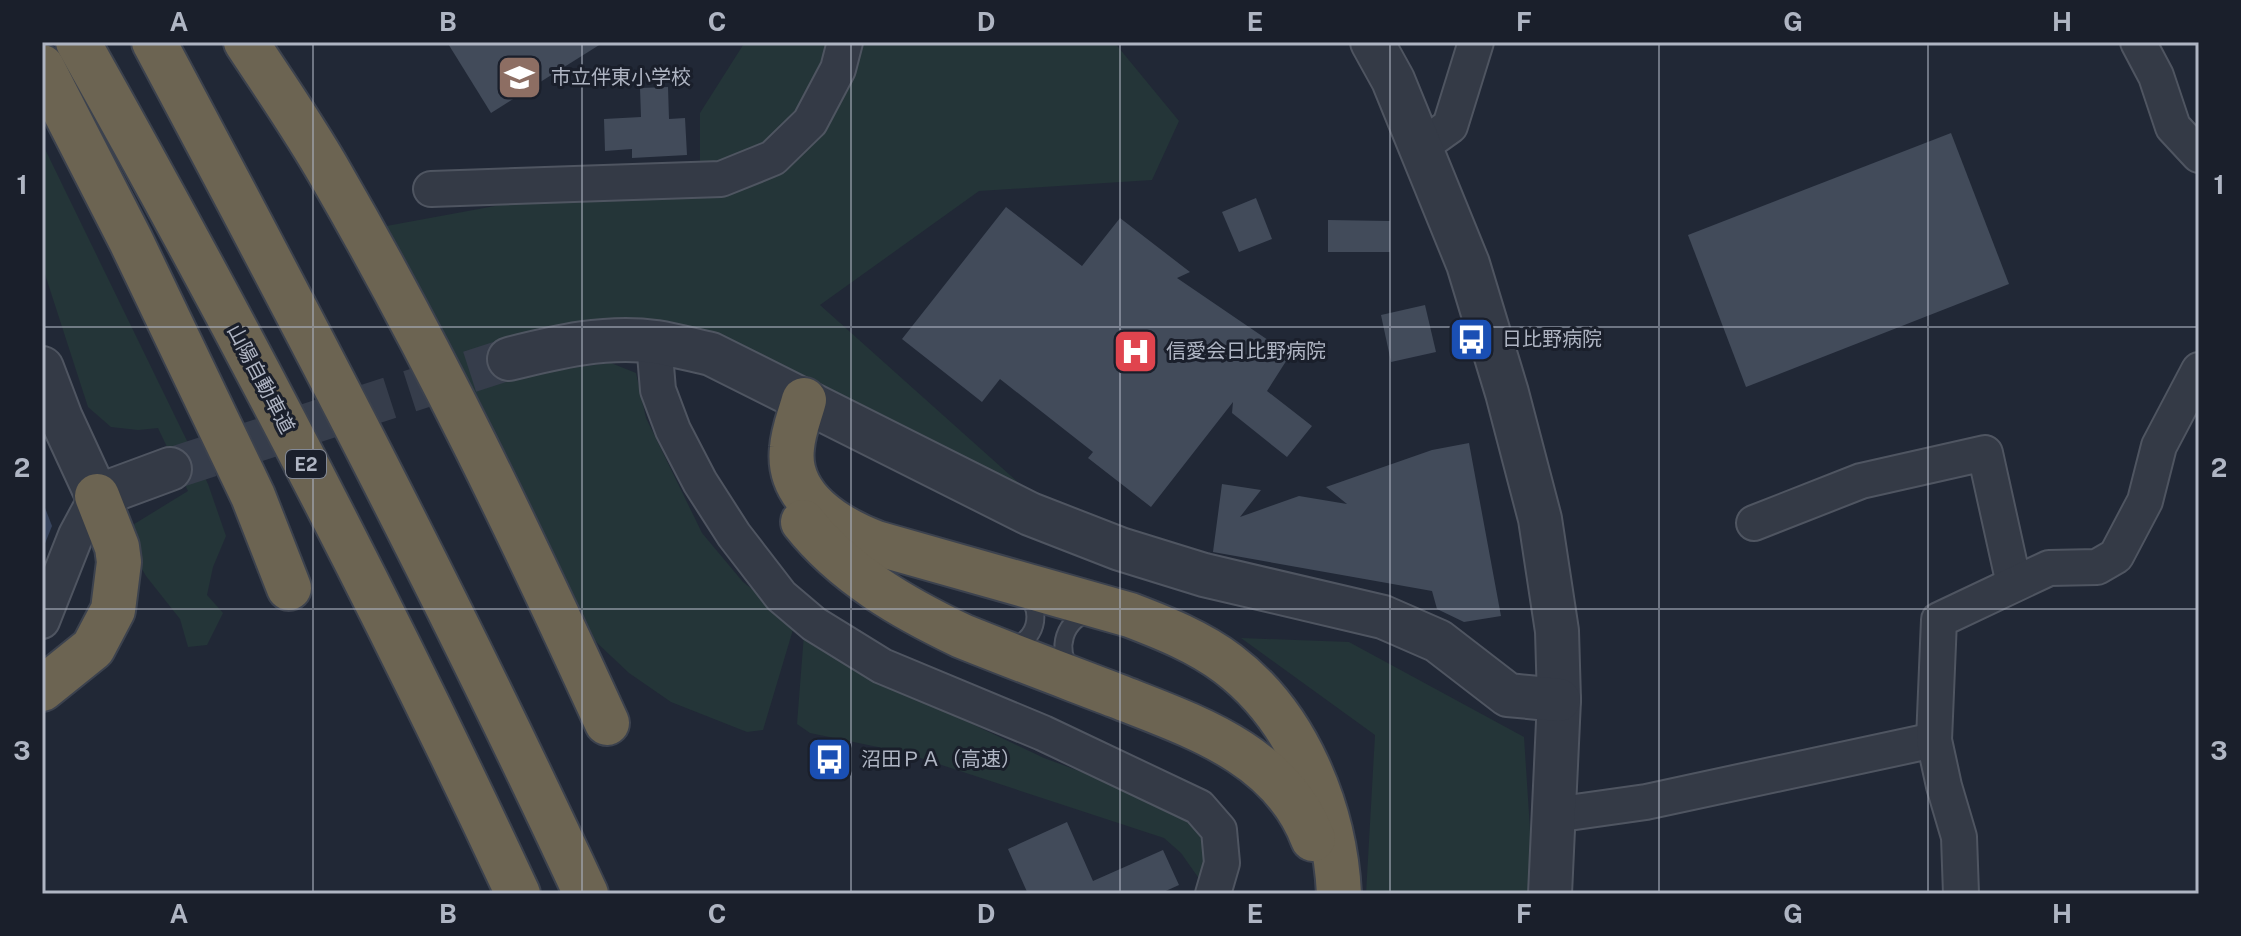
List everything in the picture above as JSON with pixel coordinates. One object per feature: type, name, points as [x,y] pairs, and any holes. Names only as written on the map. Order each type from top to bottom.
[{"type":"highway","name":"山陽自動車道","points":[[78,42],[168,202],[336,521],[444,734],[518,894]]},
{"type":"highway","points":[[154,42],[386,482],[506,721],[586,894]]},
{"type":"highway","points":[[246,42],[330,172],[421,335],[512,517],[607,723]]},
{"type":"highway","points":[[42,67],[131,241],[253,496],[289,588]]},
{"type":"highway","points":[[804,400],[791,450],[793,466],[804,494],[825,517],[852,534],[1156,625],[1228,664],[1271,706],[1289,731],[1318,792],[1334,857],[1339,894]]},
{"type":"highway","points":[[804,400],[786,447],[783,482],[804,524],[834,556],[900,604],[962,636],[1189,724],[1239,750],[1260,765],[1303,814],[1316,849],[1324,894]]},
{"type":"highway","points":[[42,671],[86,634],[101,604],[109,572],[109,555],[97,496]]},
{"type":"highway","points":[[42,689],[93,648],[113,610],[118,592],[117,547],[97,496]]},
{"type":"street","points":[[431,189],[721,179],[773,158],[810,122],[838,69],[845,42]]},
{"type":"street","points":[[1372,42],[1393,80],[1422,146],[1468,264],[1507,393],[1540,519],[1557,631],[1559,700],[1550,894]]},
{"type":"street","points":[[1422,146],[1450,126],[1476,42]]},
{"type":"street","points":[[2138,42],[2156,76],[2173,127],[2199,155]]},
{"type":"street","points":[[509,359],[559,346],[608,341],[654,342],[711,354],[1030,514],[1120,549],[1204,575],[1383,617],[1438,641],[1508,695],[1559,700]]},
{"type":"street","points":[[654,342],[658,390],[673,430],[700,482],[734,535],[781,596],[814,624],[882,666],[1043,733],[1199,807],[1219,830],[1222,863],[1213,894]]},
{"type":"street","points":[[42,368],[97,496]]},
{"type":"street","points":[[1961,894],[1959,837],[1934,740],[1939,620],[2049,568],[2097,567],[2116,556],[2145,501],[2159,446],[2199,370]]},
{"type":"street","points":[[1754,523],[1861,481],[1985,453],[2014,584]]},
{"type":"street","points":[[42,621],[76,535],[97,496],[170,469]]},
{"type":"street","points":[[1554,815],[1646,802],[1934,740]]},
{"type":"lane","points":[[997,650],[1017,645],[1029,637],[1036,625],[1036,609],[1017,584]]},
{"type":"lane","points":[[1081,682],[1064,657],[1062,642],[1075,619],[1105,608]]},
{"type":"shaded area","points":[[745,42],[1114,42],[1179,121],[1152,180],[979,191],[820,305],[1049,510],[647,323],[538,330],[545,371],[611,363],[636,373],[646,418],[702,533],[743,582],[795,623],[763,730],[747,732],[671,702],[629,673],[577,624],[381,227],[700,168],[700,113]]},
{"type":"shaded area","points":[[42,143],[208,484],[226,536],[213,567],[207,595],[223,613],[207,645],[188,647],[180,619],[146,576],[129,547],[131,526],[188,491],[158,428],[138,430],[111,427],[88,407],[42,265]]},
{"type":"shaded area","points":[[804,634],[873,677],[1044,758],[1160,801],[1197,826],[1206,853],[1200,880],[1181,853],[1164,838],[902,752],[810,733],[797,724]]},
{"type":"shaded area","points":[[1241,638],[1349,642],[1524,737],[1530,829],[1530,894],[1366,894],[1375,735]]},
{"type":"water","points":[[42,500],[52,526],[42,551]]},
{"type":"building","points":[[447,42],[604,42],[491,113]]},
{"type":"building","points":[[668,87],[669,119],[685,118],[687,155],[632,158],[632,149],[605,151],[604,119],[641,117],[640,88]]},
{"type":"building","points":[[1951,133],[2009,284],[1746,387],[1688,235]]},
{"type":"building","points":[[1256,198],[1272,239],[1239,252],[1222,212]]},
{"type":"building","points":[[1006,207],[1082,266],[1120,218],[1190,272],[1177,278],[1290,355],[1267,391],[1312,426],[1287,457],[1232,413],[1233,402],[1151,507],[1088,458],[1093,452],[1000,379],[982,402],[902,339]]},
{"type":"building","points":[[1328,220],[1390,221],[1390,252],[1328,252]]},
{"type":"building","points":[[1425,305],[1436,352],[1391,362],[1381,315]]},
{"type":"building","points":[[1469,443],[1501,616],[1464,622],[1437,609],[1432,591],[1213,552],[1222,484],[1261,490],[1240,517],[1299,496],[1347,504],[1326,487],[1432,450]]},
{"type":"building","points":[[1067,822],[1093,881],[1163,850],[1179,885],[1159,894],[1028,894],[1008,849]]},
{"type":"tunnel","points":[[170,469],[509,359]]},
{"type":"place","name":"市立伴東小学校","points":[[520,77]]},
{"type":"place","name":"日比野病院","points":[[1471,339]]},
{"type":"place","name":"信愛会日比野病院","points":[[1135,351]]},
{"type":"place","name":"沼田ＰＡ（高速）","points":[[830,759]]}]
